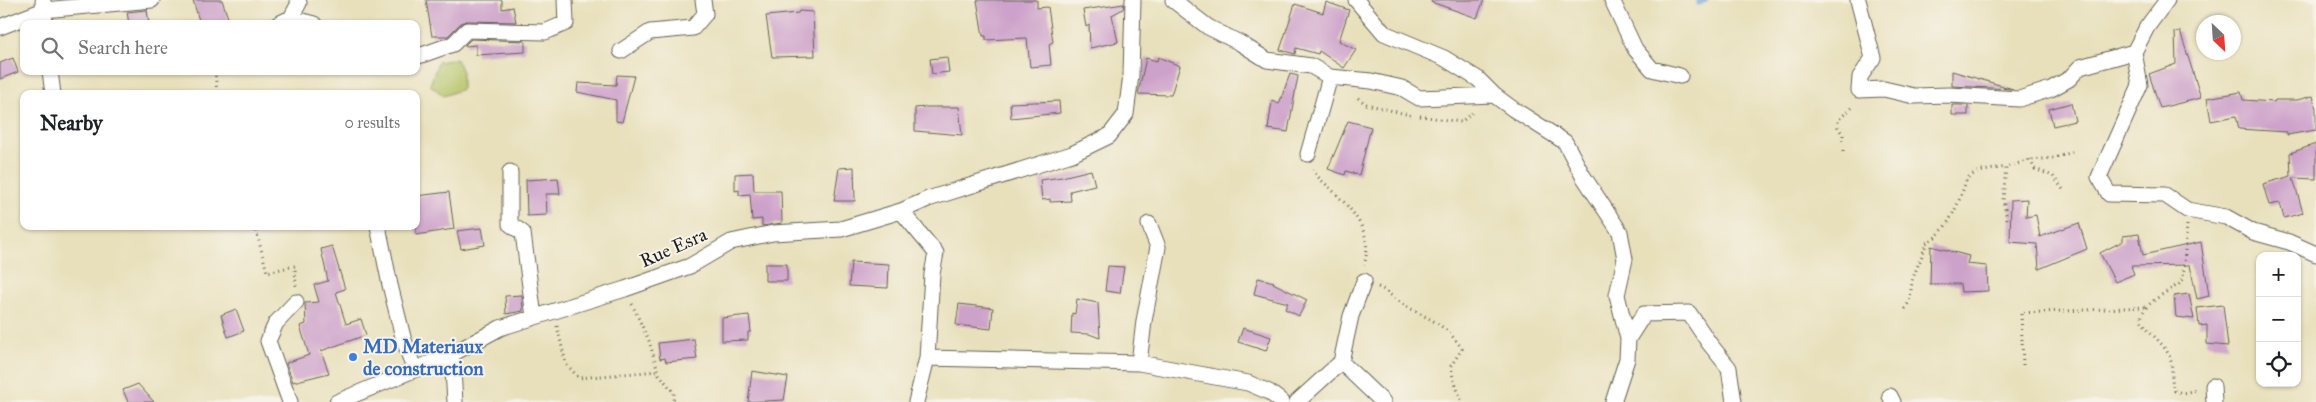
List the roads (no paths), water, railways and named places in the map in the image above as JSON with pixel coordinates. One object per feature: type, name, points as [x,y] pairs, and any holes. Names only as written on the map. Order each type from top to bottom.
[{"type":"street","points":[[0,27],[44,11],[152,0]]},
{"type":"street","points":[[286,20],[299,3],[298,0]]},
{"type":"street","points":[[420,56],[453,44],[467,30],[497,29],[545,32],[566,23],[564,0]]},
{"type":"street","points":[[621,51],[650,32],[693,28],[705,14],[703,0]]},
{"type":"street","name":"Rue Esra","points":[[336,402],[452,354],[500,328],[625,290],[690,266],[731,242],[773,233],[841,229],[901,211],[928,199],[1072,154],[1109,136],[1126,114],[1131,75],[1133,0]]},
{"type":"street","points":[[1173,0],[1208,27],[1240,43],[1267,60],[1311,66],[1330,76],[1371,81],[1402,88],[1419,98],[1494,95]]},
{"type":"street","points":[[1356,0],[1384,33],[1444,58],[1478,79],[1494,95],[1565,142],[1583,176],[1620,232],[1625,259],[1617,295],[1628,340],[1627,359],[1613,402]]},
{"type":"street","points":[[1612,0],[1635,49],[1652,70],[1680,76]]},
{"type":"street","points":[[1858,0],[1873,58],[1860,78],[1859,90],[1884,89],[1914,96],[1949,95],[2019,99],[2051,89],[2069,80],[2080,66],[2134,52]]},
{"type":"street","points":[[2167,0],[2147,27],[2134,52],[2140,85],[2099,177],[2108,194],[2165,195],[2187,210],[2226,217],[2253,232],[2289,242],[2316,254]]},
{"type":"street","points":[[51,75],[52,90]]},
{"type":"street","points":[[1308,154],[1330,76]]},
{"type":"street","points":[[510,172],[510,224],[523,233],[534,317]]},
{"type":"street","points":[[901,211],[936,253],[932,274],[927,358],[916,402]]},
{"type":"street","points":[[1139,363],[1144,321],[1158,247],[1149,224]]},
{"type":"street","points":[[379,230],[401,328],[414,369]]},
{"type":"street","points":[[1297,402],[1341,362],[1351,316],[1364,280]]},
{"type":"street","points":[[290,402],[268,341],[276,323],[296,302]]},
{"type":"street","points":[[1628,340],[1644,314],[1689,312],[1709,343],[1729,368],[1734,402]]},
{"type":"street","points":[[452,354],[455,402]]},
{"type":"street","points":[[927,358],[1139,363],[1248,383],[1269,392],[1282,402]]},
{"type":"street","points":[[1341,362],[1383,402]]},
{"type":"street","points":[[2213,386],[2214,402]]},
{"type":"waterway","points":[[1699,3],[1705,0]]},
{"type":"place","name":"MD Materiaux de construction","points":[[353,357]]}]
